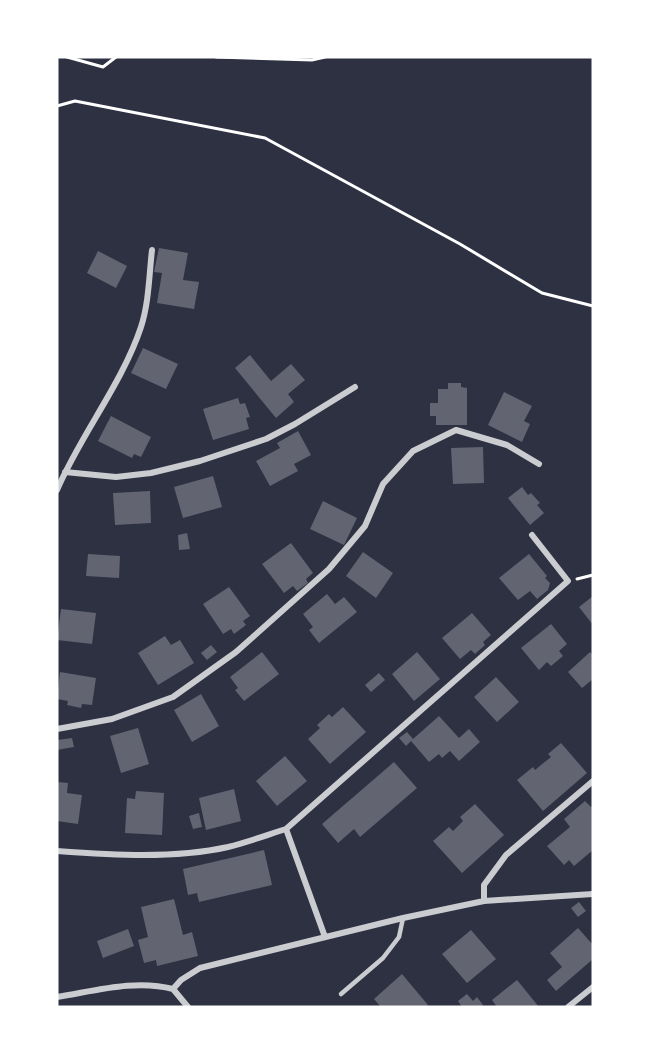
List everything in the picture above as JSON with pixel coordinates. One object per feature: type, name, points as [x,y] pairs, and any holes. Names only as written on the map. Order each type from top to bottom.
[{"type":"street","points":[[57,490],[64,472],[117,380],[140,328],[147,303],[152,250]]},
{"type":"street","points":[[64,472],[116,477],[151,473],[200,461],[266,440],[355,387]]},
{"type":"street","points":[[57,729],[112,719],[172,697],[236,652],[329,569],[365,526],[383,484],[413,451],[456,430],[507,445],[539,464]]},
{"type":"street","points":[[57,851],[122,856],[187,852],[228,847],[286,829],[568,581],[532,535]]},
{"type":"street","points":[[484,901],[484,885],[506,855],[593,781]]},
{"type":"street","points":[[286,829],[325,937]]},
{"type":"street","points":[[173,989],[181,980],[200,968],[404,918],[484,901],[593,894]]},
{"type":"street","points":[[57,997],[139,984],[158,985],[173,989],[188,1007]]},
{"type":"street","points":[[568,1007],[593,987]]},
{"type":"lane","points":[[341,994],[384,958],[399,937],[404,918]]},
{"type":"path","points":[[67,57],[103,67],[116,57]]},
{"type":"path","points":[[216,57],[312,60],[325,57]]},
{"type":"path","points":[[57,106],[75,101],[265,138],[460,244],[542,293],[593,306]]},
{"type":"building","points":[[159,248],[188,253],[183,280],[199,282],[194,309],[157,303],[162,273],[154,272]]},
{"type":"building","points":[[98,251],[127,266],[116,288],[87,273]]},
{"type":"building","points":[[143,348],[178,364],[166,389],[131,373]]},
{"type":"building","points":[[250,355],[271,381],[291,364],[305,380],[288,394],[294,402],[276,418],[235,368]]},
{"type":"building","points":[[448,383],[461,383],[461,387],[467,388],[467,425],[436,425],[436,416],[430,416],[430,403],[438,403],[438,389],[448,389]]},
{"type":"building","points":[[504,392],[532,406],[524,421],[530,424],[522,442],[488,425]]},
{"type":"building","points":[[238,398],[240,404],[245,403],[250,417],[246,418],[249,429],[213,440],[203,409]]},
{"type":"building","points":[[111,416],[151,437],[141,457],[134,454],[132,458],[98,441]]},
{"type":"building","points":[[298,431],[311,455],[294,464],[298,471],[270,486],[256,461],[280,448],[277,443]]},
{"type":"building","points":[[483,447],[484,483],[453,484],[451,448]]},
{"type":"building","points":[[213,476],[222,507],[183,518],[174,487]]},
{"type":"building","points":[[522,487],[528,495],[531,493],[540,503],[537,505],[544,513],[530,525],[508,498]]},
{"type":"building","points":[[150,491],[151,523],[115,525],[113,493]]},
{"type":"building","points":[[323,501],[357,518],[344,545],[310,529]]},
{"type":"building","points":[[187,533],[190,549],[179,550],[178,535]]},
{"type":"building","points":[[291,543],[313,573],[306,579],[308,583],[297,591],[293,586],[284,593],[262,564]]},
{"type":"building","points":[[363,552],[393,573],[376,598],[346,576]]},
{"type":"building","points":[[88,554],[120,556],[119,578],[86,576]]},
{"type":"building","points":[[529,554],[550,583],[548,590],[537,599],[530,591],[518,600],[499,578]]},
{"type":"building","points":[[229,587],[250,616],[243,621],[246,625],[234,634],[231,629],[223,634],[203,604]]},
{"type":"building","points":[[327,594],[335,604],[344,597],[357,612],[319,643],[309,630],[313,627],[303,614]]},
{"type":"building","points":[[593,596],[593,625],[579,607]]},
{"type":"building","points":[[61,609],[96,613],[92,644],[57,640]]},
{"type":"building","points":[[472,613],[491,635],[483,642],[485,645],[475,654],[471,650],[460,659],[442,638]]},
{"type":"building","points":[[551,624],[567,644],[559,651],[563,656],[551,666],[547,662],[539,670],[521,648]]},
{"type":"building","points":[[165,636],[171,645],[180,640],[194,663],[158,685],[138,653]]},
{"type":"building","points":[[211,645],[217,652],[207,660],[201,653]]},
{"type":"building","points":[[262,652],[279,674],[244,701],[235,690],[238,688],[230,677]]},
{"type":"building","points":[[417,652],[440,679],[414,701],[392,674]]},
{"type":"building","points":[[590,652],[593,655],[593,679],[582,688],[568,672]]},
{"type":"building","points":[[60,672],[96,678],[92,705],[82,704],[81,708],[67,705],[68,701],[57,699]]},
{"type":"building","points":[[379,673],[385,680],[371,692],[365,685]]},
{"type":"building","points":[[496,677],[519,702],[497,722],[474,697]]},
{"type":"building","points":[[201,694],[219,726],[192,742],[174,710]]},
{"type":"building","points":[[343,707],[366,732],[330,764],[308,739],[320,728],[317,725],[329,714],[332,717]]},
{"type":"building","points":[[439,716],[459,738],[469,729],[480,742],[459,761],[450,751],[442,758],[439,754],[429,762],[411,741],[406,746],[399,738],[407,732],[413,739]]},
{"type":"building","points":[[138,728],[149,764],[121,773],[110,736]]},
{"type":"building","points":[[72,738],[74,747],[57,750],[57,740]]},
{"type":"building","points":[[561,743],[587,773],[543,811],[517,780],[533,767],[535,770],[551,757],[548,754]]},
{"type":"building","points":[[285,756],[307,781],[277,806],[256,781]]},
{"type":"building","points":[[394,762],[417,788],[360,837],[354,829],[338,843],[322,824]]},
{"type":"building","points":[[57,782],[68,783],[67,793],[82,795],[78,824],[57,821]]},
{"type":"building","points":[[234,789],[241,821],[206,830],[199,798]]},
{"type":"building","points":[[136,791],[164,793],[162,835],[125,833],[127,798],[135,799]]},
{"type":"building","points":[[585,801],[591,807],[593,805],[593,850],[574,866],[569,860],[564,865],[547,846],[570,827],[564,819]]},
{"type":"building","points":[[475,804],[504,835],[462,873],[433,841],[449,827],[453,831],[463,821],[460,817]]},
{"type":"building","points":[[199,813],[202,827],[193,829],[189,816]]},
{"type":"building","points":[[264,850],[272,885],[199,902],[197,893],[188,895],[183,869]]},
{"type":"building","points":[[174,899],[183,935],[192,932],[198,956],[157,966],[156,960],[144,963],[138,940],[148,937],[141,907]]},
{"type":"building","points":[[579,902],[586,911],[578,917],[571,908]]},
{"type":"building","points":[[578,928],[593,945],[593,959],[556,991],[547,980],[562,967],[550,953]]},
{"type":"building","points":[[128,929],[134,946],[103,958],[97,941]]},
{"type":"building","points":[[471,930],[496,959],[467,983],[442,954]]},
{"type":"building","points":[[402,974],[428,1005],[426,1007],[381,1007],[374,999]]},
{"type":"building","points":[[517,980],[539,1007],[497,1007],[492,1000]]},
{"type":"building","points":[[467,994],[473,1001],[477,997],[483,1005],[481,1007],[462,1007],[458,1001]]}]
